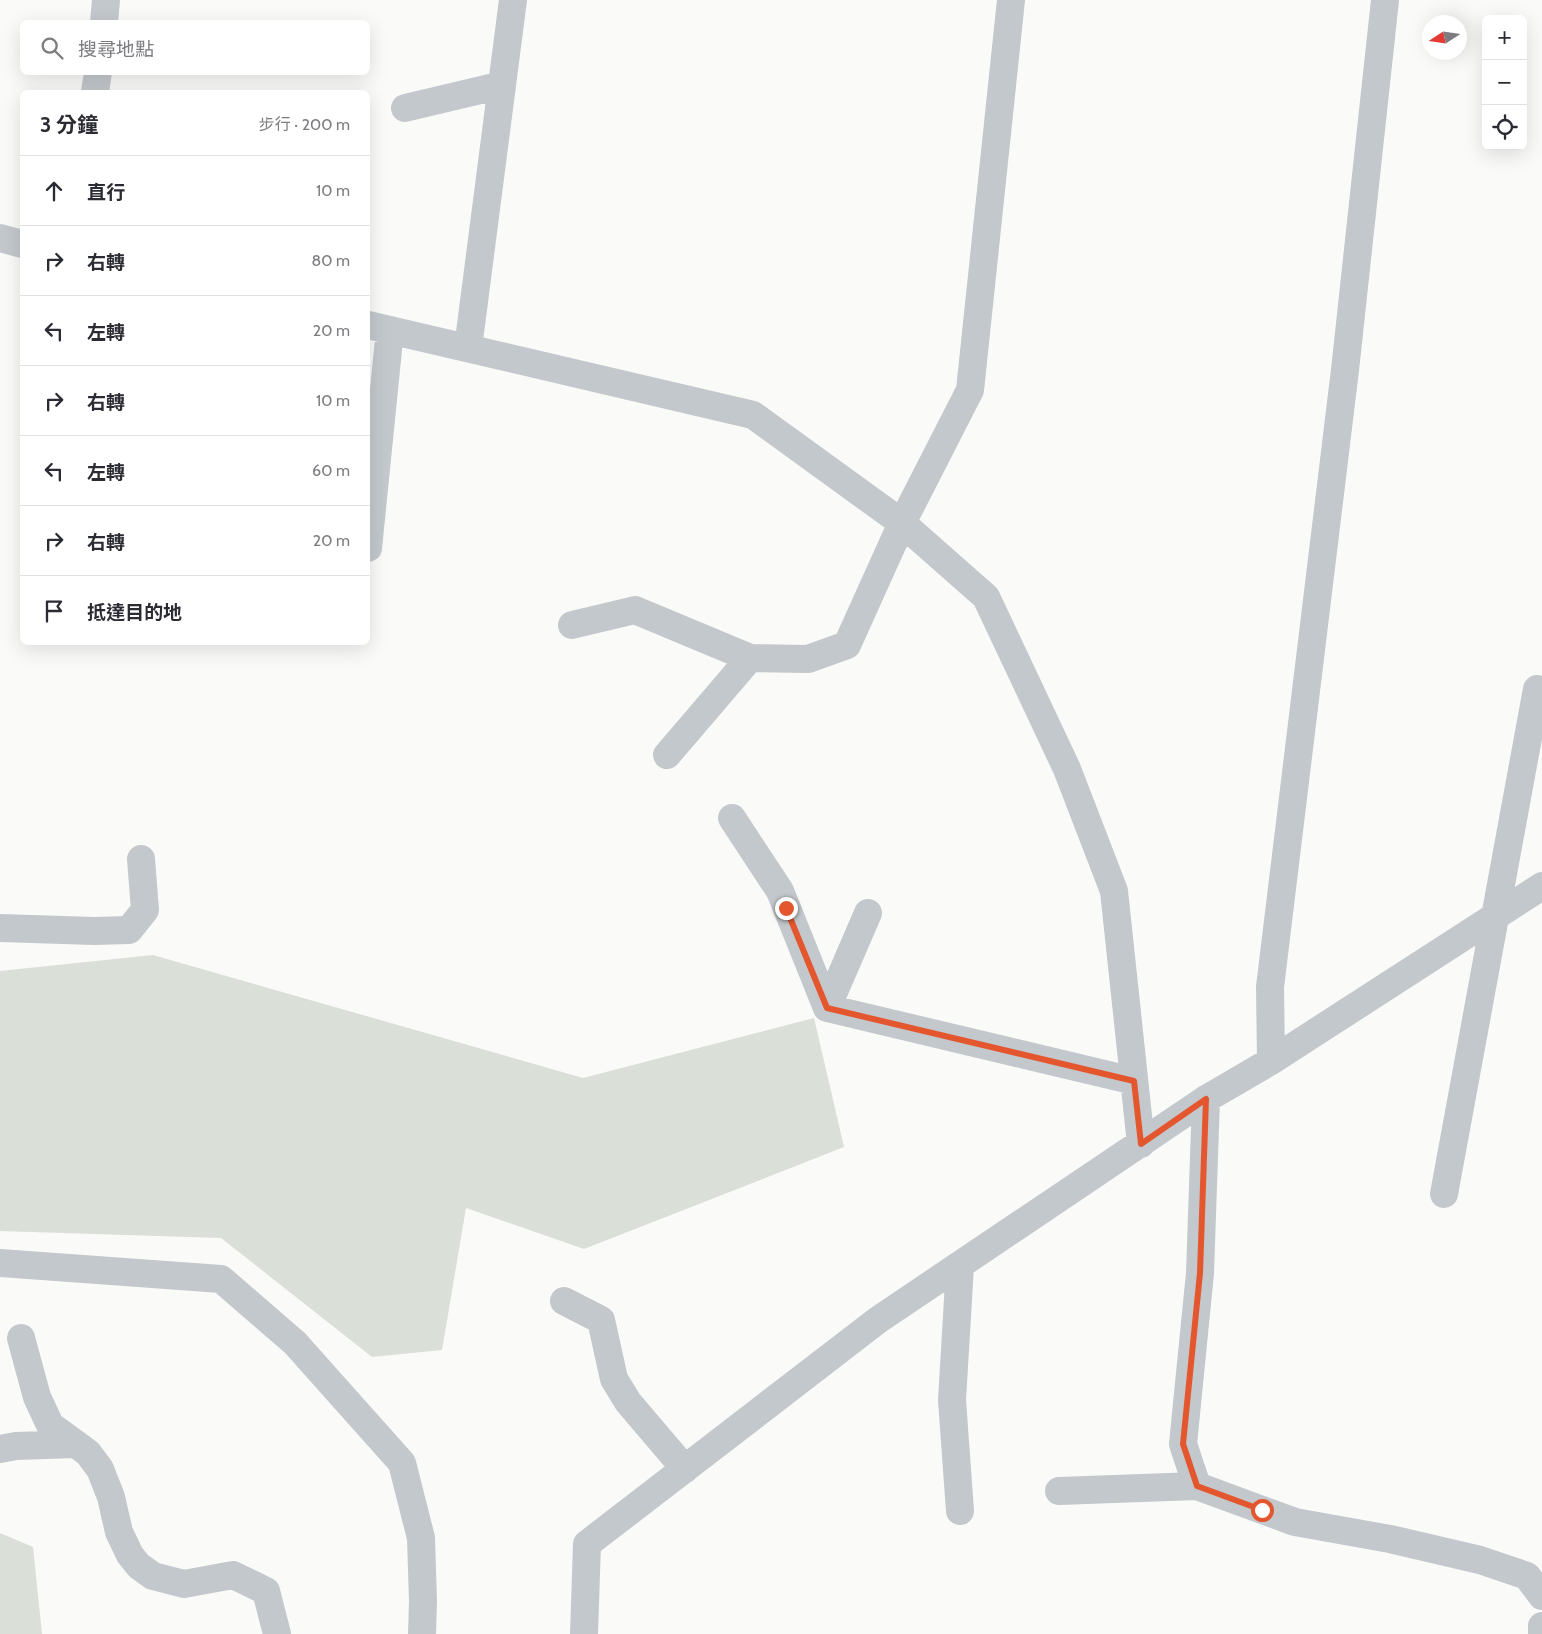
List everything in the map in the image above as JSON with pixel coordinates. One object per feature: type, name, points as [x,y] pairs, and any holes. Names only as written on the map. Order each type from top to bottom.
[{"type":"street","points":[[104,20],[106,0]]},
{"type":"street","points":[[468,348],[513,0]]},
{"type":"street","points":[[572,625],[635,610],[750,658],[808,659],[847,645],[902,524],[970,390],[1011,0]]},
{"type":"street","points":[[1271,1061],[1270,987],[1344,380],[1385,0]]},
{"type":"street","points":[[95,90],[98,75]]},
{"type":"street","points":[[405,108],[502,85]]},
{"type":"street","points":[[0,238],[20,243]]},
{"type":"street","points":[[370,508],[379,327],[753,414],[902,524],[986,597],[1067,769],[1114,891],[1141,1144]]},
{"type":"street","points":[[667,756],[750,658]]},
{"type":"street","points":[[1444,1194],[1537,689]]},
{"type":"street","points":[[732,818],[780,891],[827,1008]]},
{"type":"street","points":[[0,928],[94,931],[129,930],[145,910],[141,859]]},
{"type":"street","points":[[584,1634],[587,1544],[878,1320],[1206,1099],[1271,1061],[1542,886]]},
{"type":"street","points":[[827,1008],[868,913]]},
{"type":"street","points":[[827,1008],[1134,1081]]},
{"type":"street","points":[[1197,1486],[1183,1444],[1200,1273],[1206,1099]]},
{"type":"street","points":[[0,1263],[221,1279],[295,1343],[402,1463],[421,1538],[422,1634]]},
{"type":"street","points":[[960,1266],[952,1400],[960,1511]]},
{"type":"street","points":[[564,1301],[601,1320],[614,1379],[628,1402],[685,1469]]},
{"type":"street","points":[[21,1338],[37,1397],[50,1424],[88,1453],[100,1469],[111,1497],[119,1532],[130,1555],[139,1566],[153,1576],[184,1584],[233,1575],[266,1592],[276,1634]]},
{"type":"street","points":[[0,1449],[16,1446],[76,1444]]},
{"type":"street","points":[[1059,1491],[1197,1486],[1295,1522],[1390,1539],[1480,1560],[1526,1576],[1542,1596]]},
{"type":"street","points":[[1542,1626],[1542,1634]]},
{"type":"shaded area","points":[[153,955],[583,1078],[814,1018],[844,1147],[584,1249],[466,1208],[442,1350],[372,1357],[221,1238],[0,1231],[0,971]]},
{"type":"shaded area","points":[[0,1533],[33,1547],[42,1634],[0,1634]]},
{"type":"route","points":[[786,908],[827,1008],[1134,1081],[1141,1144],[1206,1099],[1200,1273],[1183,1444],[1197,1486],[1262,1510]]}]
